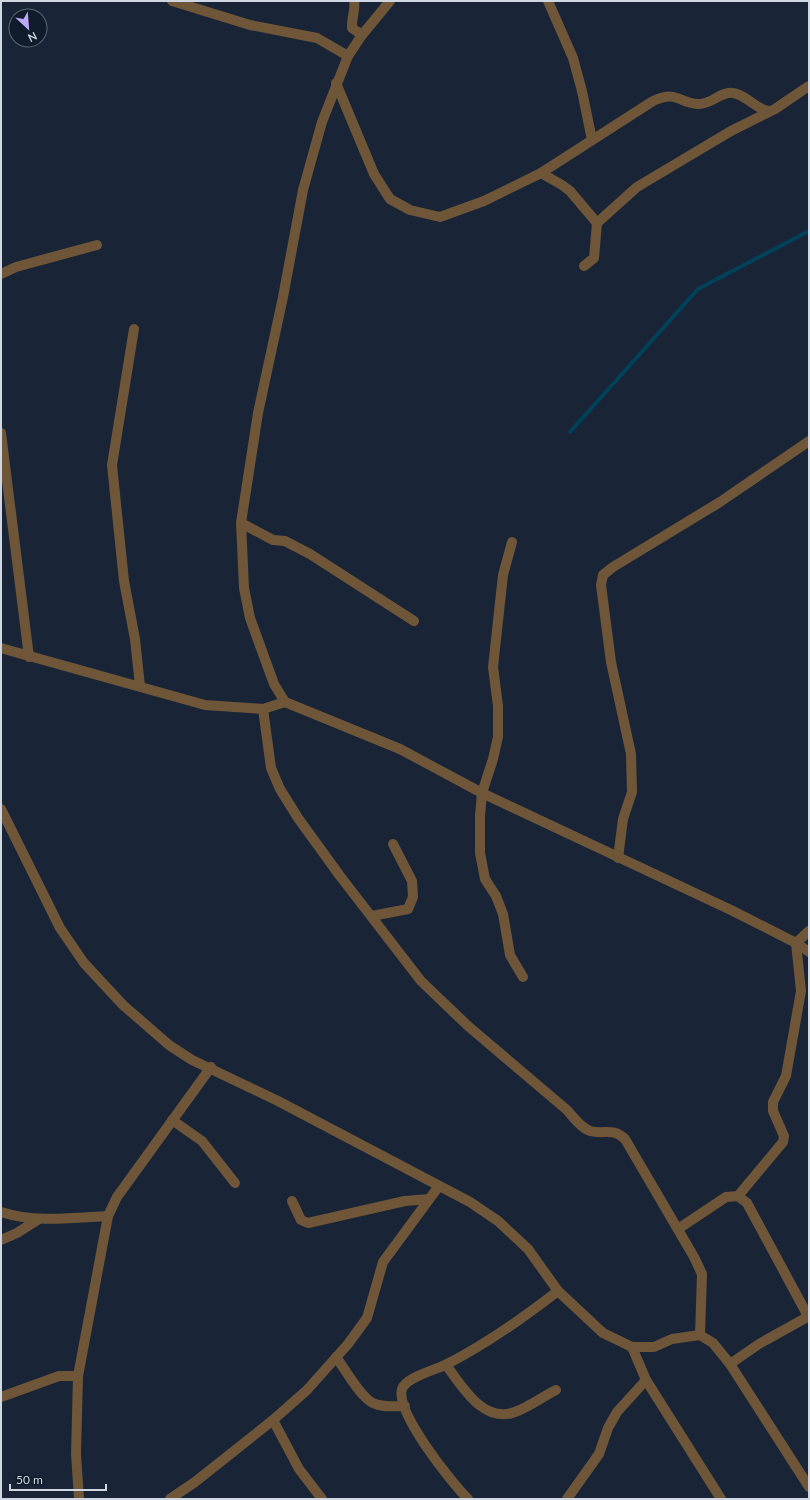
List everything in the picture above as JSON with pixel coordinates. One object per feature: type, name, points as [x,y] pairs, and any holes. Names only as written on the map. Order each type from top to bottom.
[{"type":"street","points":[[172,1],[206,10],[250,25],[316,38],[348,56]]},
{"type":"street","points":[[354,1],[355,5],[351,19],[352,28],[362,35]]},
{"type":"street","points":[[390,1],[362,35],[348,56],[336,83],[322,122],[303,190],[284,298],[258,413],[242,523],[244,588],[250,618],[274,684],[285,702],[400,749],[482,792],[618,858],[733,911],[796,943],[809,952]]},
{"type":"street","points":[[548,1],[573,58],[582,91],[592,140]]},
{"type":"street","points":[[336,83],[374,174],[390,199],[410,210],[440,218],[484,200],[541,173],[653,101],[664,96],[674,96],[698,104],[732,93],[739,95],[762,110],[769,111]]},
{"type":"street","points":[[584,266],[594,258],[597,223],[637,187],[769,111],[809,86]]},
{"type":"street","points":[[541,173],[562,184],[570,191],[597,223]]},
{"type":"street","points":[[1,274],[16,267],[96,245]]},
{"type":"street","points":[[134,329],[112,465],[124,581],[135,640],[140,686]]},
{"type":"street","points":[[1,433],[29,657]]},
{"type":"street","points":[[618,858],[623,819],[632,792],[631,754],[611,662],[601,585],[603,575],[613,567],[720,502],[809,441]]},
{"type":"street","points":[[242,523],[273,540],[286,541],[310,554],[414,621]]},
{"type":"street","points":[[512,542],[503,575],[493,667],[498,706],[498,738],[482,792],[480,816],[480,853],[485,879],[496,896],[501,908],[510,955],[523,977]]},
{"type":"street","points":[[1,648],[29,657],[205,704],[263,709],[285,702]]},
{"type":"street","points":[[263,709],[271,768],[280,789],[336,871],[421,981],[468,1026],[567,1110],[580,1124],[590,1131],[618,1133],[626,1139],[694,1257],[702,1274],[700,1335]]},
{"type":"street","points":[[1,809],[60,928],[84,963],[123,1006],[169,1045],[192,1060],[211,1067],[278,1101],[470,1202],[498,1221],[528,1249],[558,1291],[603,1334],[632,1347],[654,1347],[672,1339],[700,1335],[713,1343],[730,1364],[809,1487]]},
{"type":"street","points":[[372,916],[408,909],[413,897],[412,881],[393,844]]},
{"type":"street","points":[[796,943],[809,932]]},
{"type":"street","points":[[678,1229],[726,1198],[738,1196],[783,1142],[784,1136],[773,1110],[773,1102],[786,1076],[801,991],[796,943]]},
{"type":"street","points":[[79,1499],[76,1454],[78,1376],[108,1216],[117,1197],[211,1067]]},
{"type":"street","points":[[172,1120],[202,1141],[235,1183]]},
{"type":"street","points":[[170,1499],[195,1482],[273,1420],[307,1390],[336,1357],[367,1318],[383,1262],[439,1186]]},
{"type":"street","points":[[730,1364],[759,1344],[808,1316],[747,1203],[738,1196]]},
{"type":"street","points":[[292,1201],[301,1220],[308,1223],[405,1201],[429,1199]]},
{"type":"street","points":[[1,1212],[16,1216],[39,1219],[108,1216]]},
{"type":"street","points":[[1,1240],[17,1233],[39,1219]]},
{"type":"street","points":[[468,1499],[419,1438],[405,1406],[402,1395],[405,1384],[446,1365],[500,1334],[558,1291]]},
{"type":"street","points":[[632,1347],[646,1380],[721,1499]]},
{"type":"street","points":[[336,1357],[363,1395],[372,1403],[385,1406],[405,1406]]},
{"type":"street","points":[[446,1365],[468,1394],[486,1410],[500,1415],[514,1412],[556,1390]]},
{"type":"street","points":[[1,1396],[59,1376],[78,1376]]},
{"type":"street","points":[[567,1499],[599,1454],[608,1428],[617,1412],[646,1380]]},
{"type":"street","points":[[273,1420],[299,1469],[322,1499]]},
{"type":"waterway","points":[[570,432],[698,289],[809,231]]}]
